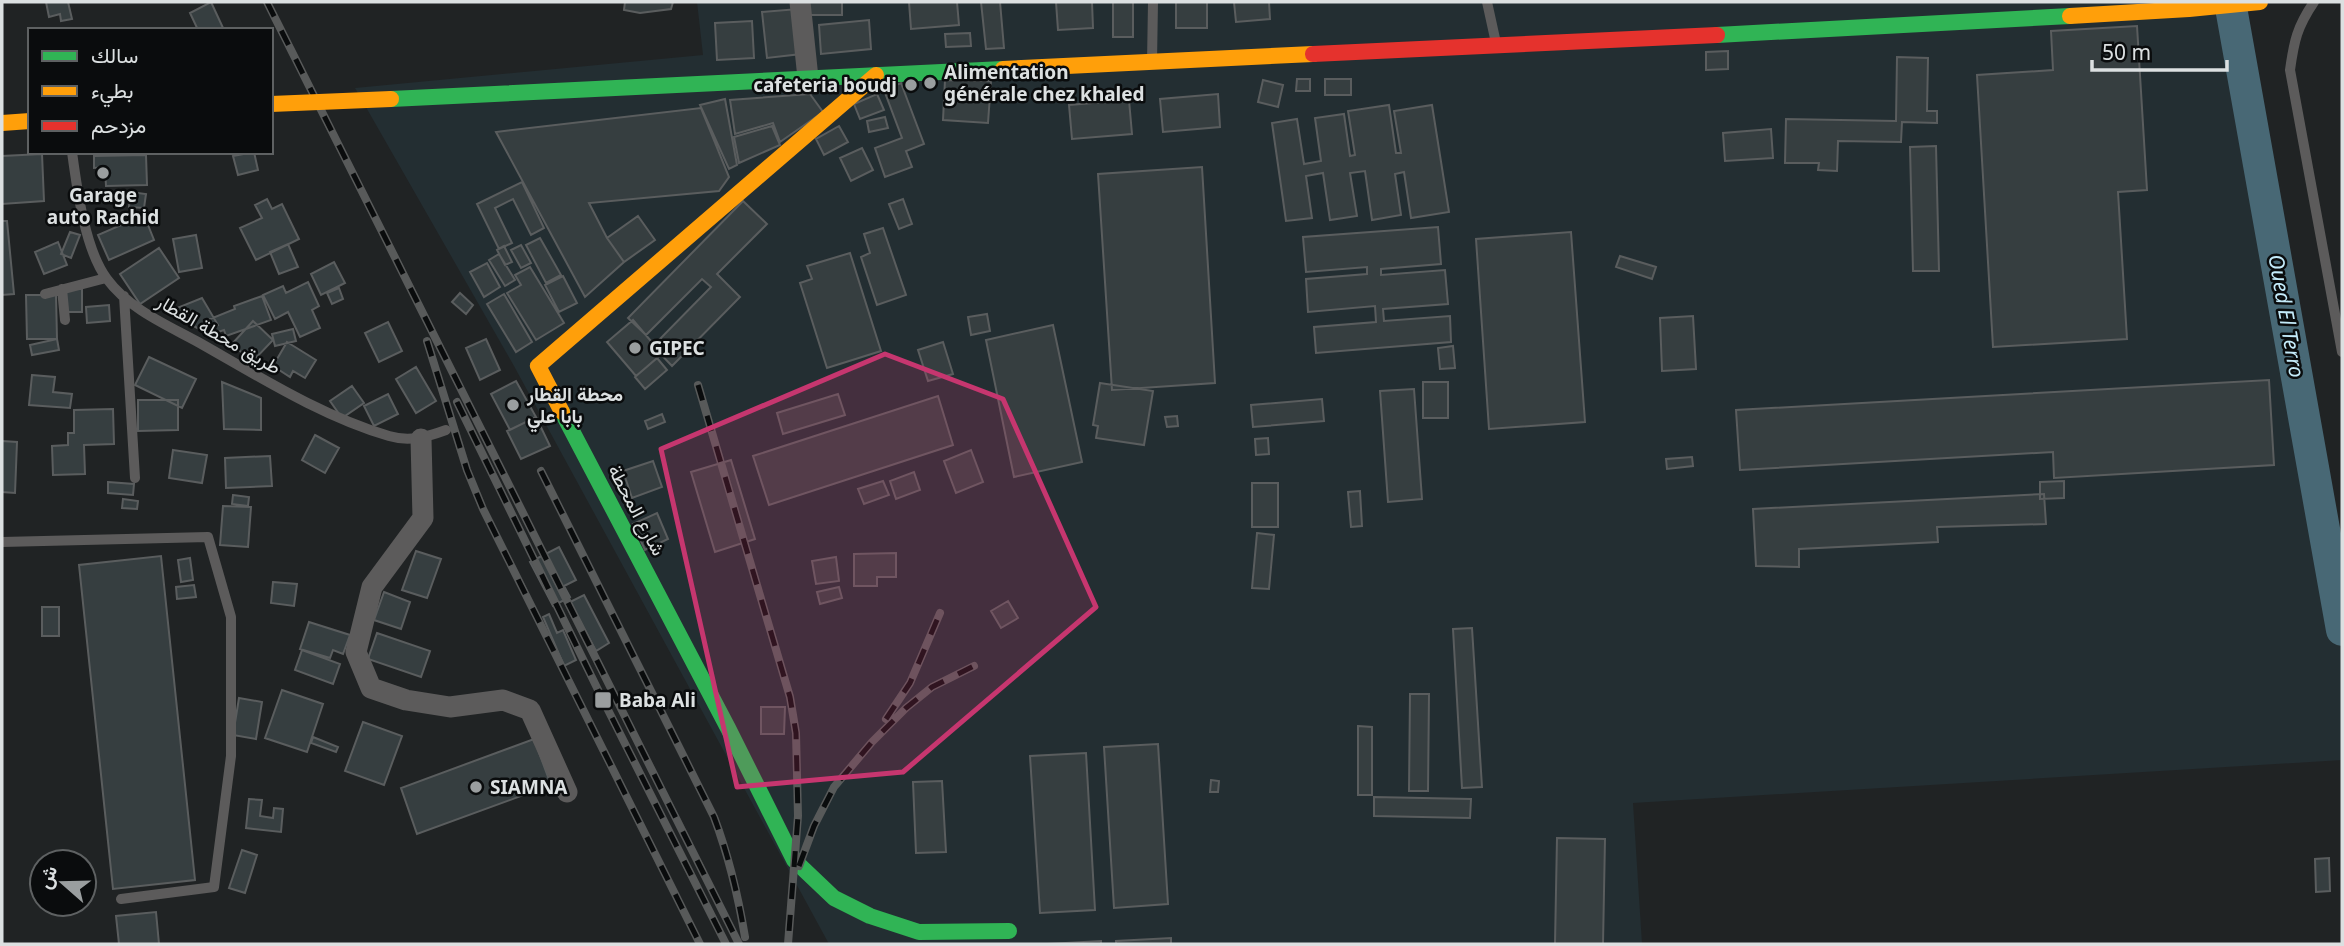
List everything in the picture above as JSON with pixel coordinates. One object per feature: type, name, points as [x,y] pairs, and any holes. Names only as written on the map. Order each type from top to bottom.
[{"type":"main road","points":[[273,104],[1715,36],[2257,3]]},
{"type":"main road","name":"شارع المحطة","points":[[876,75],[538,366],[728,727],[794,860],[834,898],[870,916],[919,932],[1009,931]]},
{"type":"main road","points":[[2,123],[28,121]]},
{"type":"street","points":[[800,2],[808,78]]},
{"type":"street","points":[[421,439],[423,518],[372,587],[356,652],[371,688],[406,700],[450,707],[503,700],[530,710],[567,792]]},
{"type":"lane","points":[[1152,62],[1153,2]]},
{"type":"lane","points":[[1487,2],[1496,45]]},
{"type":"lane","points":[[2314,2],[2301,21],[2294,41],[2290,70],[2342,352]]},
{"type":"lane","name":"طريق محطة القطار","points":[[72,154],[94,259],[106,278],[134,306],[307,404],[391,436],[421,439],[446,430]]},
{"type":"lane","points":[[44,294],[106,278]]},
{"type":"lane","points":[[62,289],[65,320]]},
{"type":"lane","points":[[124,296],[135,478]]},
{"type":"lane","points":[[2,542],[208,537],[231,617],[231,756],[214,887],[121,899]]},
{"type":"highlighted area","points":[[885,354],[1003,399],[1096,607],[903,772],[737,787],[661,449]]},
{"type":"shaded area","points":[[697,2],[2245,2],[2342,620],[2342,760],[1633,803],[1642,944],[829,944],[514,366],[355,88],[703,55]]},
{"type":"building","points":[[46,2],[68,2],[72,19],[61,21],[60,14],[49,17]]},
{"type":"building","points":[[211,2],[223,28],[197,28],[190,13]]},
{"type":"building","points":[[625,2],[673,2],[671,9],[640,13],[624,10]]},
{"type":"building","points":[[803,2],[842,2],[842,15],[803,15]]},
{"type":"building","points":[[909,2],[957,2],[959,25],[911,29]]},
{"type":"building","points":[[981,2],[1000,2],[1004,48],[986,49]]},
{"type":"building","points":[[1056,2],[1092,2],[1093,28],[1058,30]]},
{"type":"building","points":[[1113,2],[1133,2],[1133,37],[1113,37]]},
{"type":"building","points":[[1176,2],[1207,2],[1207,28],[1176,28]]},
{"type":"building","points":[[1234,2],[1269,2],[1270,19],[1236,22]]},
{"type":"building","points":[[798,9],[801,54],[767,58],[762,12]]},
{"type":"building","points":[[869,20],[871,49],[821,54],[819,25]]},
{"type":"building","points":[[752,21],[754,58],[717,60],[715,23]]},
{"type":"building","points":[[2137,26],[2147,190],[2118,192],[2127,339],[1993,347],[1977,75],[2053,70],[2051,31]]},
{"type":"building","points":[[970,33],[971,46],[946,47],[945,34]]},
{"type":"building","points":[[1728,51],[1728,69],[1706,70],[1706,52]]},
{"type":"building","points":[[1897,57],[1928,58],[1927,111],[1937,111],[1937,123],[1902,122],[1901,142],[1838,141],[1837,171],[1818,170],[1819,163],[1785,163],[1786,119],[1896,121]]},
{"type":"building","points":[[1297,79],[1310,79],[1310,91],[1296,91]]},
{"type":"building","points":[[1325,79],[1351,79],[1351,95],[1325,95]]},
{"type":"building","points":[[945,80],[991,81],[988,123],[943,120]]},
{"type":"building","points":[[1263,80],[1283,85],[1278,107],[1258,102]]},
{"type":"building","points":[[901,83],[924,144],[906,151],[912,167],[885,177],[875,148],[902,138],[884,90]]},
{"type":"building","points":[[810,94],[823,112],[780,142],[773,123],[735,134],[730,100]]},
{"type":"building","points":[[877,94],[884,110],[860,119],[854,104]]},
{"type":"building","points":[[1218,94],[1220,127],[1163,132],[1160,99]]},
{"type":"building","points":[[725,99],[737,165],[729,169],[700,105]]},
{"type":"building","points":[[1129,100],[1132,134],[1072,139],[1069,105]]},
{"type":"building","points":[[1389,105],[1396,153],[1401,153],[1394,111],[1432,105],[1449,212],[1411,218],[1404,172],[1395,174],[1401,215],[1372,220],[1365,171],[1350,173],[1357,216],[1330,220],[1323,173],[1306,176],[1312,218],[1286,221],[1272,123],[1297,119],[1304,164],[1321,161],[1315,118],[1344,114],[1350,156],[1355,155],[1348,111]]},
{"type":"building","points":[[701,108],[729,177],[719,191],[589,203],[607,238],[624,262],[585,297],[496,132]]},
{"type":"building","points":[[885,117],[888,128],[869,132],[867,121]]},
{"type":"building","points":[[772,126],[780,145],[739,163],[734,137]]},
{"type":"building","points":[[839,126],[848,142],[824,155],[816,139]]},
{"type":"building","points":[[1771,129],[1773,158],[1725,161],[1723,133]]},
{"type":"building","points":[[1936,146],[1939,271],[1913,271],[1910,147]]},
{"type":"building","points":[[862,148],[873,170],[851,181],[840,158]]},
{"type":"building","points":[[42,154],[44,201],[2,204],[2,156]]},
{"type":"building","points":[[254,154],[258,170],[238,175],[233,156]]},
{"type":"building","points":[[146,155],[147,185],[106,186],[105,167],[94,168],[94,156]]},
{"type":"building","points":[[1202,167],[1215,383],[1112,390],[1098,174]]},
{"type":"building","points":[[522,182],[544,228],[531,235],[513,199],[495,208],[512,243],[499,249],[477,204]]},
{"type":"building","points":[[130,192],[146,194],[144,208],[129,207]]},
{"type":"building","points":[[267,199],[272,209],[282,204],[299,239],[256,260],[240,228],[262,218],[255,205]]},
{"type":"building","points":[[903,199],[912,224],[899,229],[889,204]]},
{"type":"building","points":[[743,201],[767,224],[717,274],[740,297],[672,366],[653,346],[711,287],[702,279],[646,335],[628,318]]},
{"type":"building","points":[[144,215],[154,240],[109,260],[98,235]]},
{"type":"building","points":[[638,216],[655,240],[624,262],[607,238]]},
{"type":"building","points":[[2,221],[7,221],[14,294],[2,295]]},
{"type":"building","points":[[1438,227],[1441,264],[1381,269],[1381,275],[1445,270],[1448,304],[1383,309],[1384,321],[1450,316],[1451,342],[1316,353],[1314,327],[1376,322],[1375,306],[1308,312],[1306,279],[1367,274],[1367,267],[1306,272],[1303,237]]},
{"type":"building","points":[[883,228],[906,295],[877,305],[861,257],[870,253],[864,234]]},
{"type":"building","points":[[70,232],[80,235],[71,258],[61,254]]},
{"type":"building","points":[[1571,232],[1585,422],[1489,429],[1476,239]]},
{"type":"building","points":[[196,235],[202,268],[179,272],[173,239]]},
{"type":"building","points":[[540,238],[561,275],[546,283],[526,245]]},
{"type":"building","points":[[58,242],[67,265],[44,274],[35,252]]},
{"type":"building","points":[[288,244],[298,267],[279,274],[270,252]]},
{"type":"building","points":[[521,245],[531,263],[521,268],[511,250]]},
{"type":"building","points":[[504,246],[512,262],[505,265],[497,250]]},
{"type":"building","points":[[159,248],[179,278],[140,304],[120,274]]},
{"type":"building","points":[[850,253],[881,351],[827,368],[800,283],[812,279],[807,266]]},
{"type":"building","points":[[499,254],[515,280],[505,286],[489,260]]},
{"type":"building","points":[[1620,256],[1656,267],[1652,279],[1616,267]]},
{"type":"building","points":[[334,262],[345,283],[321,295],[311,274]]},
{"type":"building","points":[[487,263],[500,287],[484,297],[470,272]]},
{"type":"building","points":[[530,267],[564,323],[536,340],[507,293],[521,285],[515,275]]},
{"type":"building","points":[[563,276],[577,303],[559,312],[545,285]]},
{"type":"building","points":[[308,282],[319,306],[312,310],[320,328],[300,337],[288,312],[275,319],[263,295],[283,286],[286,293]]},
{"type":"building","points":[[339,288],[343,299],[332,304],[327,293]]},
{"type":"building","points":[[65,289],[82,289],[82,312],[65,312]]},
{"type":"building","points":[[460,293],[473,305],[466,314],[452,302]]},
{"type":"building","points":[[504,294],[532,342],[516,352],[487,304]]},
{"type":"building","points":[[26,295],[56,295],[57,339],[27,339]]},
{"type":"building","points":[[262,296],[271,320],[226,336],[224,330],[215,333],[210,319],[235,309],[234,306]]},
{"type":"building","points":[[202,298],[218,325],[205,332],[167,312]]},
{"type":"building","points":[[109,305],[110,321],[87,323],[86,307]]},
{"type":"building","points":[[987,314],[990,331],[971,335],[968,317]]},
{"type":"building","points":[[1693,316],[1696,369],[1662,371],[1660,318]]},
{"type":"building","name":"GIPEC","points":[[633,320],[662,354],[636,376],[607,342]]},
{"type":"building","points":[[253,321],[273,340],[252,362],[232,344]]},
{"type":"building","points":[[388,322],[402,351],[379,362],[365,333]]},
{"type":"building","points":[[1053,325],[1082,462],[1014,477],[986,340]]},
{"type":"building","points":[[293,329],[296,341],[275,346],[272,334]]},
{"type":"building","points":[[57,339],[59,350],[32,355],[30,345]]},
{"type":"building","points":[[486,339],[500,370],[480,380],[466,348]]},
{"type":"building","points":[[287,342],[316,360],[305,378],[293,371],[290,377],[273,366]]},
{"type":"building","points":[[943,342],[953,374],[928,381],[918,350]]},
{"type":"building","points":[[1453,346],[1455,368],[1440,369],[1438,348]]},
{"type":"building","points":[[149,357],[196,379],[182,408],[135,385]]},
{"type":"building","points":[[657,358],[667,370],[645,389],[635,377]]},
{"type":"building","points":[[416,367],[436,401],[416,413],[396,379]]},
{"type":"building","points":[[32,375],[55,377],[53,392],[72,394],[70,408],[29,405]]},
{"type":"building","points":[[2269,380],[2274,465],[2054,478],[2053,452],[1740,470],[1736,410]]},
{"type":"building","name":"محطة القطار بابا علي","points":[[516,381],[536,417],[510,430],[491,394]]},
{"type":"building","points":[[222,382],[261,398],[261,430],[224,429]]},
{"type":"building","points":[[1423,382],[1448,382],[1448,418],[1423,418]]},
{"type":"building","points":[[1100,383],[1153,391],[1144,445],[1096,438],[1098,426],[1093,425]]},
{"type":"building","points":[[352,386],[364,403],[342,418],[330,401]]},
{"type":"building","points":[[1414,389],[1422,499],[1388,502],[1380,391]]},
{"type":"building","points":[[388,394],[398,414],[374,426],[364,406]]},
{"type":"building","points":[[838,394],[845,415],[783,434],[777,413]]},
{"type":"building","points":[[938,396],[953,445],[769,505],[753,456]]},
{"type":"building","points":[[1322,399],[1324,421],[1253,427],[1251,405]]},
{"type":"building","points":[[138,400],[178,400],[178,430],[138,431]]},
{"type":"building","points":[[113,409],[114,444],[84,445],[85,474],[53,475],[52,446],[68,445],[68,433],[74,433],[74,410]]},
{"type":"building","points":[[662,414],[665,422],[648,429],[645,421]]},
{"type":"building","points":[[1177,416],[1178,426],[1167,427],[1165,417]]},
{"type":"building","name":"محطة القطار بابا علي","points":[[536,417],[550,446],[521,459],[507,431]]},
{"type":"building","points":[[315,435],[339,448],[325,473],[302,460]]},
{"type":"building","points":[[1268,438],[1269,454],[1256,455],[1255,439]]},
{"type":"building","points":[[2,441],[17,442],[15,493],[2,492]]},
{"type":"building","points":[[173,450],[207,455],[202,483],[169,478]]},
{"type":"building","points":[[971,450],[983,482],[956,493],[944,461]]},
{"type":"building","points":[[270,456],[272,486],[226,488],[225,458]]},
{"type":"building","points":[[1692,457],[1693,466],[1667,469],[1666,459]]},
{"type":"building","points":[[731,460],[755,539],[715,552],[691,472]]},
{"type":"building","points":[[653,461],[662,487],[632,498],[623,471]]},
{"type":"building","points":[[914,472],[920,490],[896,499],[890,481]]},
{"type":"building","points":[[883,481],[889,495],[864,504],[858,489]]},
{"type":"building","points":[[2064,481],[2064,498],[2040,499],[2040,482]]},
{"type":"building","points":[[108,482],[134,484],[133,495],[108,493]]},
{"type":"building","points":[[1252,483],[1278,483],[1278,527],[1252,527]]},
{"type":"building","points":[[1360,491],[1362,526],[1351,527],[1348,492]]},
{"type":"building","points":[[2044,494],[2046,524],[1937,527],[1938,542],[1799,549],[1799,567],[1756,566],[1753,509]]},
{"type":"building","points":[[233,495],[249,497],[248,506],[232,504]]},
{"type":"building","points":[[123,499],[138,501],[137,509],[122,508]]},
{"type":"building","points":[[223,506],[251,507],[248,547],[220,545]]},
{"type":"building","points":[[657,513],[668,539],[645,550],[633,524]]},
{"type":"building","points":[[1257,533],[1274,535],[1269,589],[1252,588]]},
{"type":"building","points":[[559,547],[576,580],[564,586],[570,597],[553,606],[530,562]]},
{"type":"building","points":[[416,551],[441,559],[427,598],[402,590]]},
{"type":"building","points":[[896,553],[896,577],[877,577],[877,586],[854,586],[854,554]]},
{"type":"building","points":[[161,556],[195,880],[113,889],[79,565]]},
{"type":"building","points":[[836,557],[839,581],[816,584],[812,561]]},
{"type":"building","points":[[190,558],[193,580],[181,582],[178,560]]},
{"type":"building","points":[[273,582],[297,584],[294,606],[271,603]]},
{"type":"building","points":[[194,585],[196,597],[177,599],[176,587]]},
{"type":"building","points":[[839,587],[842,598],[820,604],[817,592]]},
{"type":"building","points":[[384,592],[410,602],[401,629],[374,620]]},
{"type":"building","points":[[584,595],[609,643],[596,651],[570,602]]},
{"type":"building","points":[[1008,601],[1018,618],[1001,628],[991,611]]},
{"type":"building","points":[[42,607],[59,607],[59,636],[42,636]]},
{"type":"building","points":[[549,614],[557,633],[563,630],[576,660],[564,666],[543,617]]},
{"type":"building","points":[[309,622],[350,635],[343,654],[333,650],[330,658],[300,649]]},
{"type":"building","points":[[1472,628],[1482,787],[1462,788],[1453,629]]},
{"type":"building","points":[[377,633],[430,651],[421,677],[368,659]]},
{"type":"building","points":[[302,650],[340,664],[333,684],[295,670]]},
{"type":"building","points":[[282,690],[323,704],[307,752],[265,738]]},
{"type":"building","points":[[1410,694],[1429,694],[1428,791],[1409,791]]},
{"type":"building","points":[[239,698],[262,702],[256,739],[233,735]]},
{"type":"building","points":[[761,707],[785,707],[784,734],[761,734]]},
{"type":"building","points":[[363,722],[402,736],[384,785],[345,771]]},
{"type":"building","points":[[1358,726],[1372,727],[1372,795],[1358,795]]},
{"type":"building","points":[[313,737],[338,747],[336,752],[311,743]]},
{"type":"building","name":"SIAMNA","points":[[534,739],[551,785],[417,834],[401,788]]},
{"type":"building","points":[[1158,744],[1168,904],[1114,908],[1104,747]]},
{"type":"building","points":[[1086,753],[1095,910],[1040,913],[1030,756]]},
{"type":"building","points":[[1211,780],[1219,781],[1218,792],[1210,792]]},
{"type":"building","points":[[942,781],[946,852],[916,853],[913,782]]},
{"type":"building","points":[[1374,797],[1471,799],[1470,818],[1374,816]]},
{"type":"building","points":[[249,799],[262,800],[260,816],[273,818],[274,808],[283,809],[281,832],[246,828]]},
{"type":"building","points":[[1557,838],[1605,839],[1603,944],[1555,944]]},
{"type":"building","points":[[242,850],[257,855],[245,893],[229,888]]},
{"type":"building","points":[[2329,858],[2330,891],[2316,892],[2315,859]]},
{"type":"building","points":[[156,912],[159,944],[119,944],[116,916]]},
{"type":"building","points":[[1171,938],[1171,944],[1116,944],[1116,941]]},
{"type":"building","points":[[1101,941],[1101,944],[1047,944]]},
{"type":"waterway","name":"Oued El Terro","points":[[2230,2],[2342,630]]},
{"type":"railway","points":[[267,2],[739,944]]},
{"type":"railway","points":[[427,341],[467,470],[483,509],[700,944]]},
{"type":"railway","points":[[698,385],[790,697],[796,733],[798,816],[788,944]]},
{"type":"railway","points":[[457,402],[726,944]]},
{"type":"railway","points":[[541,471],[714,817],[733,876],[745,937]]},
{"type":"railway","points":[[886,719],[910,683],[940,613]]},
{"type":"railway","points":[[799,866],[814,826],[834,787],[872,742],[932,687],[974,666]]},
{"type":"traffic: fast","points":[[1717,35],[2070,16]]},
{"type":"traffic: fast","points":[[391,99],[1003,69]]},
{"type":"traffic: fast","points":[[562,412],[794,860],[834,898],[870,916],[919,932],[1009,931]]},
{"type":"traffic: slow","points":[[2070,16],[2260,2]]},
{"type":"traffic: slow","points":[[1003,69],[1313,54]]},
{"type":"traffic: slow","points":[[562,412],[538,366],[876,75]]},
{"type":"traffic: slow","points":[[273,104],[391,99]]},
{"type":"traffic: slow","points":[[2,123],[28,121]]},
{"type":"traffic: jam","points":[[1313,54],[1717,35]]},
{"type":"place","name":"Alimentation générale chez khaled","points":[[930,83]]},
{"type":"place","name":"cafeteria boudj","points":[[911,85]]},
{"type":"place","name":"Garage auto Rachid","points":[[103,173]]},
{"type":"place","name":"GIPEC","points":[[635,348]]},
{"type":"place","name":"محطة القطار بابا علي","points":[[513,405]]},
{"type":"place","name":"Baba Ali","points":[[603,700]]},
{"type":"place","name":"SIAMNA","points":[[476,787]]}]
